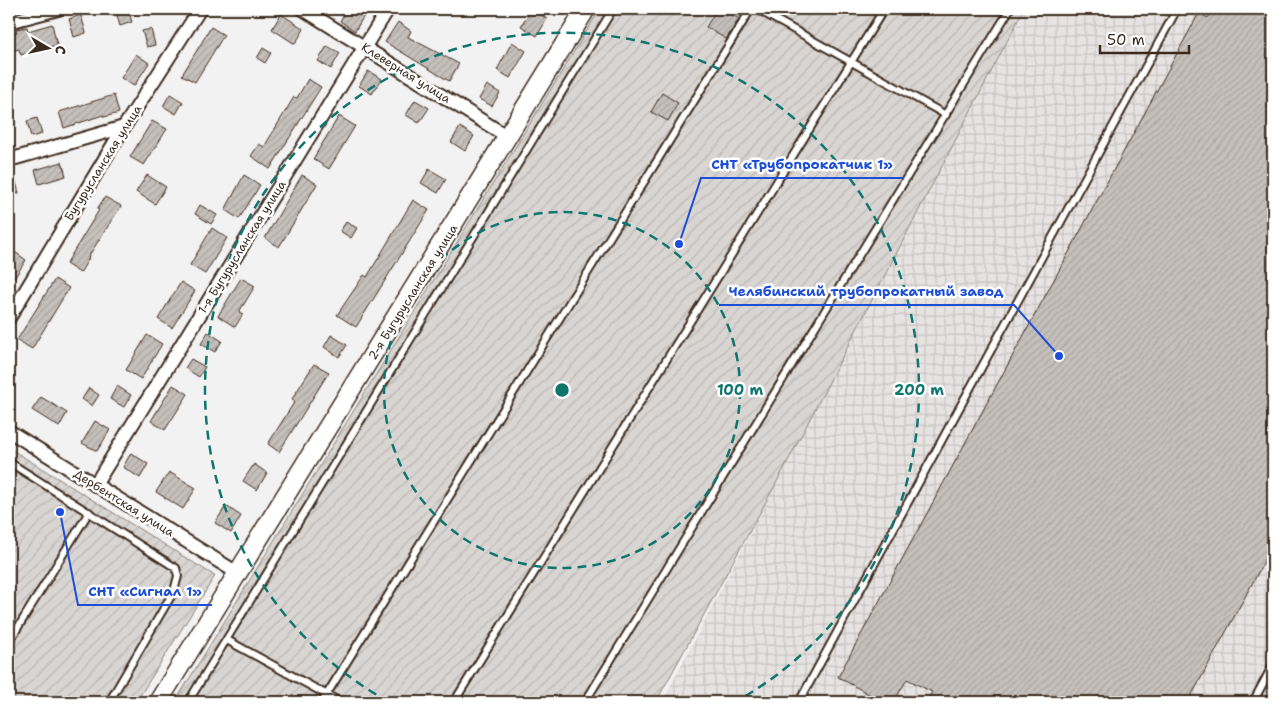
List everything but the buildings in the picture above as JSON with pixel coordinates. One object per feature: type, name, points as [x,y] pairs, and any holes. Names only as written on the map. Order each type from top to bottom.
[{"type":"street","points":[[9,22],[58,9]]},
{"type":"street","name":"Бугурусланская улица","points":[[9,318],[124,127],[200,9]]},
{"type":"street","name":"Клеверная улица","points":[[303,9],[508,137]]},
{"type":"street","name":"1-я Бугурусланская улица","points":[[95,485],[388,9]]},
{"type":"street","name":"2-я Бугурусланская улица","points":[[158,702],[239,574],[586,9]]},
{"type":"street","points":[[9,160],[124,127]]},
{"type":"street","name":"Дербентская улица","points":[[9,431],[239,574]]},
{"type":"lane","points":[[188,702],[387,374],[613,9]]},
{"type":"lane","points":[[322,702],[751,9]]},
{"type":"lane","points":[[757,9],[946,115]]},
{"type":"lane","points":[[454,702],[884,9]]},
{"type":"lane","points":[[585,702],[1010,9]]},
{"type":"lane","points":[[799,702],[1178,9]]},
{"type":"lane","points":[[9,462],[176,568],[178,576],[174,591],[109,702]]},
{"type":"lane","points":[[9,642],[88,512]]},
{"type":"lane","points":[[227,640],[340,702]]},
{"type":"lane","points":[[1253,702],[1273,665]]},
{"type":"shaded area","points":[[600,9],[1024,9],[779,478],[656,702],[175,702]]},
{"type":"shaded area","points":[[1025,9],[1273,9],[1273,702],[662,702]]},
{"type":"shaded area","points":[[9,448],[215,576],[136,702],[9,702]]},
{"type":"place","name":"СНТ «Трубопрокатчик 1»","points":[[679,244]]},
{"type":"place","name":"Челябинский трубопрокатный завод","points":[[1059,356]]},
{"type":"place","name":"СНТ «Сигнал 1»","points":[[60,512]]}]
